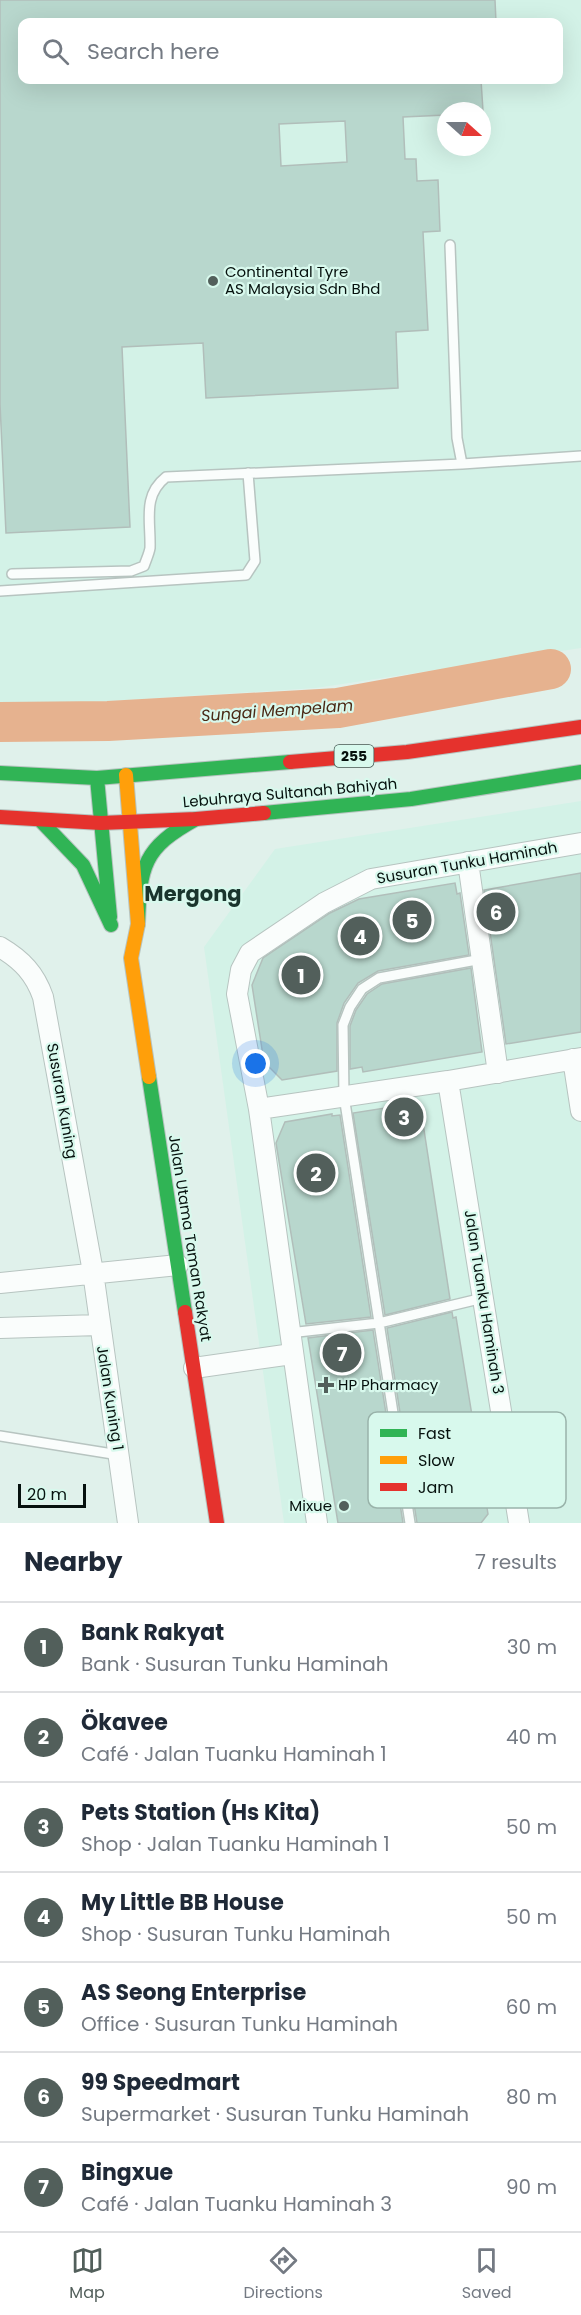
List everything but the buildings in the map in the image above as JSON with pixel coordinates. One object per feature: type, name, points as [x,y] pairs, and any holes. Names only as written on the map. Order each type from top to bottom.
[{"type":"main road","points":[[540,733],[572,714]]},
{"type":"main road","name":"Lebuhraya Sultanah Bahiyah","points":[[0,773],[98,778],[126,776],[406,752],[581,727]]},
{"type":"main road","name":"Lebuhraya Sultanah Bahiyah","points":[[0,817],[101,823],[196,819],[411,799],[581,772]]},
{"type":"main road","name":"Jalan Utama Taman Rakyat","points":[[126,776],[138,924],[130,958]]},
{"type":"main road","name":"Jalan Utama Taman Rakyat","points":[[98,778],[101,823],[116,933],[130,958],[216,1523]]},
{"type":"main road","points":[[138,924],[141,872],[153,849],[172,831],[196,819]]},
{"type":"main road","points":[[40,820],[83,864],[116,933]]},
{"type":"street","name":"Susuran Tunku Haminah","points":[[260,1109],[237,994],[241,970],[250,953],[324,903],[371,879],[581,843]]},
{"type":"street","points":[[468,862],[498,1073]]},
{"type":"street","name":"Susuran Kuning","points":[[0,947],[25,965],[37,980],[43,997],[93,1272]]},
{"type":"street","points":[[317,1523],[289,1334],[260,1109],[498,1073],[577,1058],[581,1111]]},
{"type":"street","name":"Jalan Tuanku Haminah 3","points":[[448,1081],[501,1412]]},
{"type":"street","points":[[0,1283],[178,1264]]},
{"type":"street","name":"Jalan Kuning 1","points":[[93,1272],[128,1523]]},
{"type":"street","points":[[0,1328],[99,1325]]},
{"type":"street","points":[[194,1368],[292,1354]]},
{"type":"street","name":"Jalan Tuanku Haminah 3","points":[[517,1508],[519,1523]]},
{"type":"lane","points":[[450,245],[457,438],[462,464]]},
{"type":"lane","points":[[12,574],[131,571],[144,566],[150,551],[149,507],[156,485],[166,477],[462,464],[581,456]]},
{"type":"lane","points":[[0,591],[246,575],[255,561],[248,473]]},
{"type":"lane","points":[[393,1412],[344,1096],[343,1025],[350,1007],[362,989],[379,978],[482,959]]},
{"type":"lane","points":[[289,1334],[379,1323],[483,1298]]},
{"type":"lane","points":[[0,1436],[119,1455]]},
{"type":"lane","points":[[408,1508],[410,1523]]},
{"type":"shaded area","points":[[0,0],[581,0],[581,648],[316,688],[0,708]]},
{"type":"shaded area","points":[[581,801],[581,1523],[284,1523],[204,947],[275,849]]},
{"type":"waterway","name":"Sungai Mempelam","points":[[0,722],[108,721],[338,708],[551,669]]},
{"type":"traffic: fast","points":[[0,773],[97,778],[290,762]]},
{"type":"traffic: fast","points":[[264,813],[411,799],[581,772]]},
{"type":"traffic: fast","points":[[97,778],[110,917]]},
{"type":"traffic: fast","points":[[138,924],[140,887],[148,861],[165,839],[196,819]]},
{"type":"traffic: fast","points":[[40,820],[83,865],[111,925]]},
{"type":"traffic: fast","points":[[149,1077],[185,1312]]},
{"type":"traffic: slow","points":[[126,775],[138,924],[131,958],[149,1077]]},
{"type":"traffic: jam","points":[[290,762],[407,752],[581,727]]},
{"type":"traffic: jam","points":[[0,817],[101,823],[196,819],[264,813]]},
{"type":"traffic: jam","points":[[185,1312],[217,1523]]},
{"type":"place","name":"Continental Tyre AS Malaysia Sdn Bhd","points":[[213,281]]},
{"type":"place","name":"99 Speedmart","points":[[496,912]]},
{"type":"place","name":"AS Seong Enterprise","points":[[412,920]]},
{"type":"place","name":"My Little BB House","points":[[360,936]]},
{"type":"place","name":"Bank Rakyat","points":[[301,975]]},
{"type":"place","name":"Pets Station (Hs Kita)","points":[[404,1117]]},
{"type":"place","name":"Ökavee","points":[[316,1173]]},
{"type":"place","name":"Bingxue","points":[[342,1353]]},
{"type":"place","name":"HP Pharmacy","points":[[326,1385]]},
{"type":"place","name":"Mixue","points":[[344,1506]]},
{"type":"district","name":"Mergong","points":[[193,894]]}]
